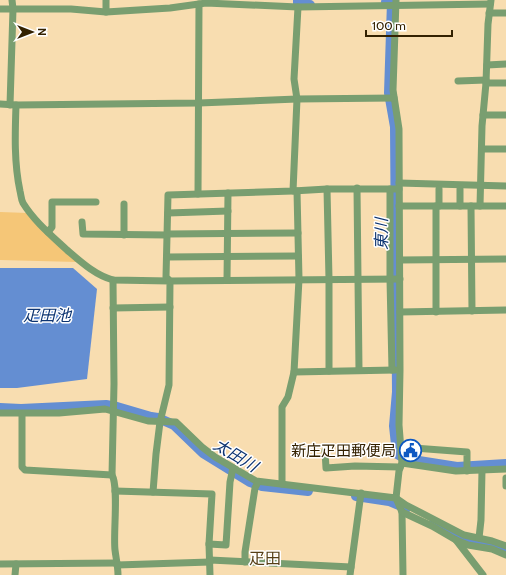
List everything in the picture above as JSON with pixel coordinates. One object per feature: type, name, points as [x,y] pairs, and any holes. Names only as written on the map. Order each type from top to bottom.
[{"type":"street","points":[[12,0],[13,105],[17,179],[22,202],[48,232],[94,272],[105,278],[113,280],[170,281],[395,279]]},
{"type":"street","points":[[106,0],[106,12]]},
{"type":"street","points":[[0,9],[71,9],[106,12],[170,8],[204,2],[298,7],[491,2],[489,13],[483,115],[480,206]]},
{"type":"street","points":[[198,194],[199,103],[204,2]]},
{"type":"street","points":[[394,4],[392,98],[399,129],[395,188],[396,370],[401,450],[401,465],[396,498],[402,512],[403,575]]},
{"type":"street","points":[[282,484],[282,407],[288,397],[294,372],[299,279],[295,191],[297,99],[294,79],[298,7]]},
{"type":"street","points":[[489,13],[506,13]]},
{"type":"street","points":[[487,65],[506,64]]},
{"type":"street","points":[[458,81],[506,83]]},
{"type":"street","points":[[0,104],[199,103],[297,99],[392,98]]},
{"type":"street","points":[[483,115],[506,115]]},
{"type":"street","points":[[482,149],[506,149]]},
{"type":"street","points":[[153,492],[160,422],[169,385],[168,349],[170,281],[166,277],[168,195],[357,188],[506,186]]},
{"type":"street","points":[[357,188],[359,370]]},
{"type":"street","points":[[395,188],[399,206],[400,260],[395,279],[400,312],[396,370]]},
{"type":"street","points":[[326,189],[329,280],[329,371]]},
{"type":"street","points":[[436,312],[437,206],[439,189]]},
{"type":"street","points":[[460,189],[460,206]]},
{"type":"street","points":[[227,280],[228,193]]},
{"type":"street","points":[[48,232],[52,227],[52,202],[96,202]]},
{"type":"street","points":[[124,204],[124,234]]},
{"type":"street","points":[[399,206],[506,206]]},
{"type":"street","points":[[471,206],[472,311]]},
{"type":"street","points":[[168,213],[228,211]]},
{"type":"street","points":[[82,222],[82,234],[167,235],[298,233]]},
{"type":"street","points":[[167,257],[298,256]]},
{"type":"street","points":[[400,260],[506,259]]},
{"type":"street","points":[[113,280],[114,410],[112,474],[115,491],[115,549],[118,575]]},
{"type":"street","points":[[113,308],[170,307]]},
{"type":"street","points":[[400,312],[506,310]]},
{"type":"street","points":[[294,372],[396,370]]},
{"type":"street","points":[[0,413],[59,413],[105,409],[114,410],[148,422],[176,422],[202,447],[233,468],[258,482],[396,498],[464,535],[492,541],[506,546]]},
{"type":"street","points":[[22,414],[22,467],[25,470],[112,474]]},
{"type":"street","points":[[401,450],[467,452],[467,471]]},
{"type":"street","points":[[325,451],[326,468],[401,465],[456,471],[506,469]]},
{"type":"street","points":[[209,544],[226,545],[230,482],[233,468]]},
{"type":"street","points":[[479,538],[481,520],[482,470]]},
{"type":"street","points":[[506,478],[506,486]]},
{"type":"street","points":[[245,562],[245,552],[255,488],[258,482]]},
{"type":"street","points":[[115,491],[212,494],[209,544],[210,575]]},
{"type":"street","points":[[350,575],[361,493]]},
{"type":"street","points":[[402,512],[468,545],[492,549],[506,555]]},
{"type":"street","points":[[456,540],[483,575]]},
{"type":"street","points":[[0,564],[117,564],[210,561],[351,567]]},
{"type":"street","points":[[15,575],[16,564]]},
{"type":"shaded area","points":[[0,212],[28,213],[77,262],[0,260]]},
{"type":"water","name":"疋田池","points":[[0,268],[73,268],[97,289],[87,379],[17,388],[0,388]]},
{"type":"waterway","name":"東川","points":[[298,0],[298,5],[310,5]]},
{"type":"waterway","name":"東川","points":[[386,2],[392,2],[389,93],[395,127],[397,392],[394,426],[397,454],[406,459],[457,467],[506,464]]},
{"type":"waterway","name":"太田川","points":[[0,408],[21,409],[106,405],[158,418],[174,425],[203,453],[250,482],[262,486],[308,491]]},
{"type":"waterway","name":"太田川","points":[[356,496],[389,501],[406,508]]},
{"type":"waterway","name":"太田川","points":[[434,524],[460,537],[506,550]]},
{"type":"place","name":"新庄疋田郵便局","points":[[411,451]]},
{"type":"district","name":"疋田","points":[[265,558]]}]
